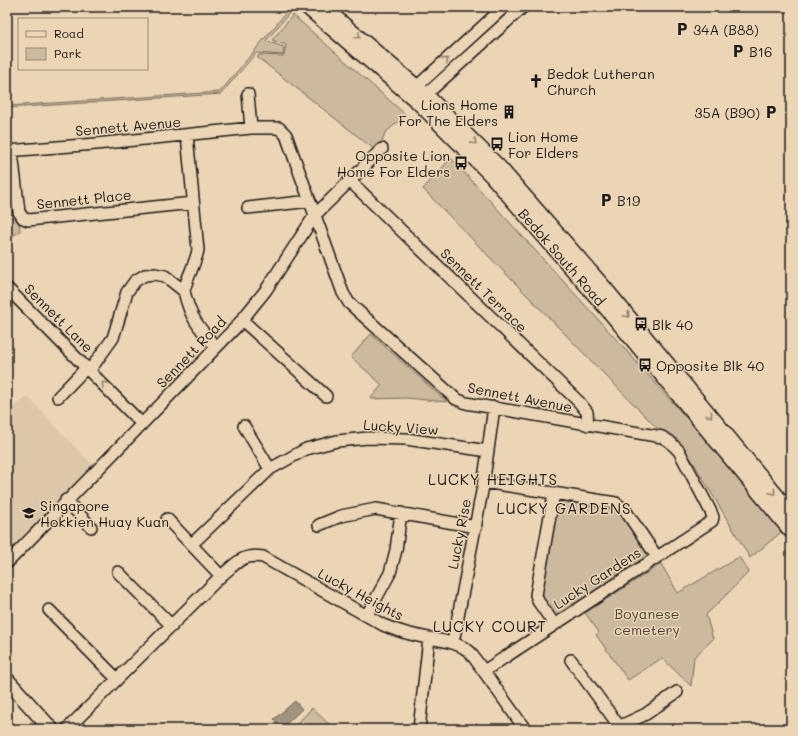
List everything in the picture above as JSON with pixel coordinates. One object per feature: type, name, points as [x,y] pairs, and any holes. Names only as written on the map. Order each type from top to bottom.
[{"type":"main road","name":"Bedok South Road","points":[[307,7],[324,12],[499,167],[602,284],[791,513]]},
{"type":"main road","name":"Bedok South Road","points":[[417,94],[499,184],[608,310],[791,531]]},
{"type":"main road","points":[[7,680],[51,729]]},
{"type":"main road","points":[[7,693],[40,729]]},
{"type":"street","points":[[417,94],[504,7]]},
{"type":"street","points":[[417,94],[522,7]]},
{"type":"street","points":[[248,94],[251,128]]},
{"type":"street","name":"Sennett Avenue","points":[[10,152],[251,128],[279,128],[286,135],[343,293],[349,303],[456,399],[466,403],[662,437],[669,441],[679,452],[712,512],[713,517]]},
{"type":"street","points":[[187,135],[198,250],[193,268],[186,281],[184,292],[193,319],[216,347]]},
{"type":"street","name":"Sennett Road","points":[[7,563],[66,500],[142,424],[242,320],[266,290],[315,215],[382,149]]},
{"type":"street","name":"Sennett Place","points":[[10,152],[19,212],[23,218],[28,220],[193,203]]},
{"type":"street","name":"Sennett Terrace","points":[[350,181],[579,402],[587,412],[588,425]]},
{"type":"street","points":[[248,208],[310,201]]},
{"type":"street","name":"Sennett Lane","points":[[88,368],[113,338],[126,292],[135,281],[145,275],[160,275],[164,276],[184,292]]},
{"type":"street","name":"Sennett Lane","points":[[7,288],[142,424]]},
{"type":"street","points":[[242,320],[326,396]]},
{"type":"street","points":[[58,397],[88,368]]},
{"type":"street","name":"Lucky Rise","points":[[453,643],[484,482],[494,407]]},
{"type":"street","points":[[244,426],[270,469]]},
{"type":"street","name":"Lucky View","points":[[192,544],[270,469],[306,449],[338,441],[368,438],[406,439],[488,451]]},
{"type":"street","name":"Lucky Gardens","points":[[484,482],[619,505],[625,510],[657,557]]},
{"type":"street","name":"Lucky Gardens","points":[[554,493],[536,595],[554,624]]},
{"type":"street","points":[[66,500],[91,527]]},
{"type":"street","points":[[319,525],[341,516],[376,509],[476,527]]},
{"type":"street","points":[[367,615],[390,573],[396,550],[400,513]]},
{"type":"street","name":"Lucky Gardens","points":[[484,671],[712,521],[713,517]]},
{"type":"street","points":[[167,519],[221,576]]},
{"type":"street","name":"Lucky Heights","points":[[67,729],[221,576],[239,561],[253,555],[263,557],[398,632],[453,643],[464,647],[470,652],[525,729]]},
{"type":"street","points":[[118,572],[172,626]]},
{"type":"street","points":[[50,610],[117,679]]},
{"type":"street","points":[[419,729],[429,638]]},
{"type":"street","points":[[572,660],[617,727],[646,714],[678,692]]},
{"type":"shaded area","name":"Singapore Hokkien Huay Kuan","points":[[27,396],[95,468],[7,557],[7,413]]},
{"type":"shaded area","points":[[295,701],[302,709],[282,728],[274,719]]},
{"type":"green space","points":[[290,8],[292,10],[266,41],[284,47],[283,55],[256,53],[221,94],[7,108],[7,106],[220,92]]},
{"type":"green space","points":[[293,15],[406,115],[385,133],[381,144],[374,149],[257,57],[259,55],[284,56],[286,45],[272,40]]},
{"type":"green space","points":[[11,156],[20,231],[13,236],[7,231],[7,157]]},
{"type":"green space","points":[[451,158],[625,349],[785,529],[750,558],[693,462],[675,437],[657,428],[423,189]]},
{"type":"green space","points":[[371,334],[447,402],[406,398],[370,399],[382,385],[351,357]]},
{"type":"green space","points":[[556,496],[610,505],[623,513],[650,557],[557,619],[539,593]]},
{"type":"green space","name":"Boyanese cemetery","points":[[739,557],[749,572],[706,615],[713,639],[694,657],[691,686],[662,658],[628,680],[596,635],[599,632],[585,613],[661,564],[678,593]]},
{"type":"green space","points":[[312,708],[334,729],[292,729]]},
{"type":"place","name":"34A (B88)","points":[[682,29]]},
{"type":"place","name":"B16","points":[[738,51]]},
{"type":"place","name":"Bedok Lutheran Church","points":[[536,81]]},
{"type":"place","name":"Lions Home For The Elders","points":[[509,112]]},
{"type":"place","name":"35A (B90)","points":[[771,112]]},
{"type":"place","name":"Lion Home For Elders","points":[[497,144]]},
{"type":"place","name":"Opposite Lion Home For Elders","points":[[461,163]]},
{"type":"place","name":"B19","points":[[606,200]]},
{"type":"place","name":"Blk 40","points":[[641,324]]},
{"type":"place","name":"Opposite Blk 40","points":[[645,365]]},
{"type":"place","name":"Singapore Hokkien Huay Kuan","points":[[29,513]]},
{"type":"district","name":"LUCKY HEIGHTS","points":[[493,479]]},
{"type":"district","name":"LUCKY GARDENS","points":[[564,508]]},
{"type":"district","name":"LUCKY COURT","points":[[490,626]]}]
